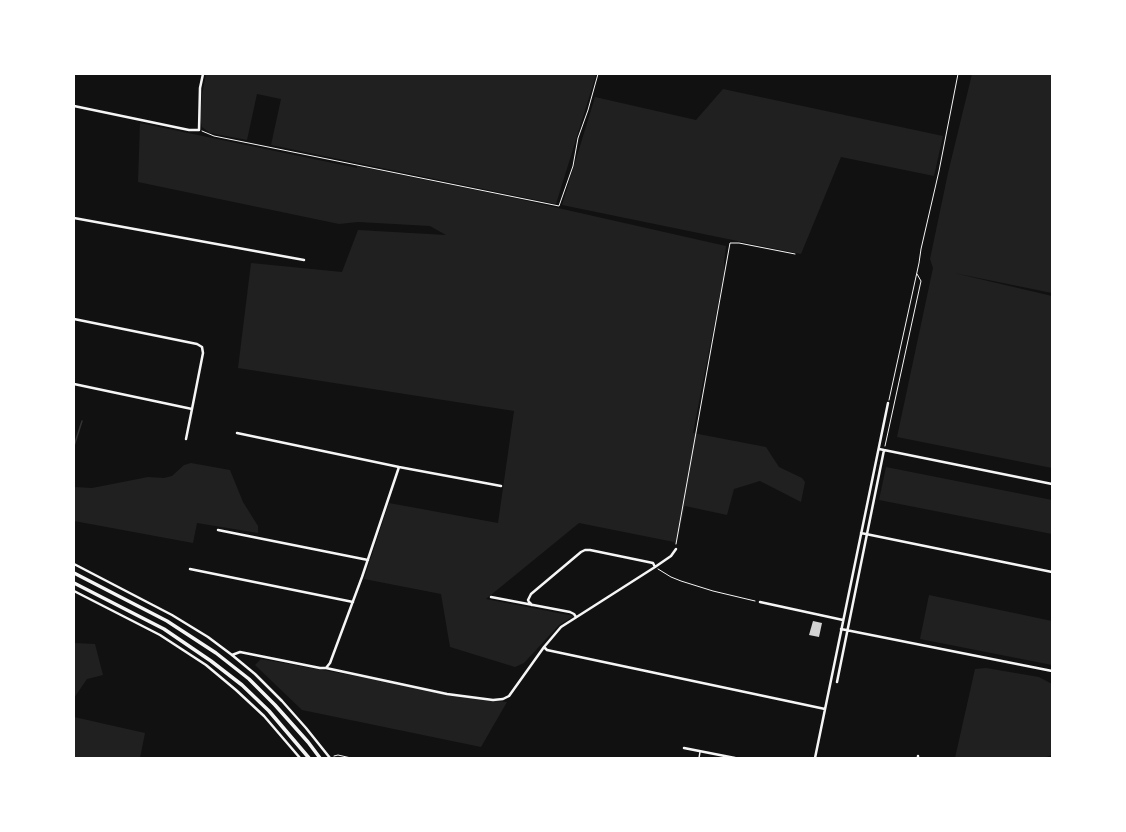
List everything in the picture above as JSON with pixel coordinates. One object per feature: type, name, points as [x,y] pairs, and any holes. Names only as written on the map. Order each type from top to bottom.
[{"type":"main road","points":[[74,573],[167,621],[216,653],[249,679],[275,705],[308,742],[320,758]]},
{"type":"main road","points":[[74,583],[164,629],[211,661],[242,685],[269,711],[309,758]]},
{"type":"street","points":[[74,106],[189,130],[199,130],[200,88],[203,74]]},
{"type":"street","points":[[74,218],[304,260]]},
{"type":"street","points":[[74,320],[197,344],[202,347],[204,353],[186,439]]},
{"type":"street","points":[[74,384],[192,409]]},
{"type":"street","points":[[815,758],[888,403]]},
{"type":"street","points":[[237,434],[398,467],[501,486]]},
{"type":"street","points":[[879,449],[1052,484]]},
{"type":"street","points":[[837,682],[884,450]]},
{"type":"street","points":[[326,668],[330,663],[353,602],[398,467]]},
{"type":"street","points":[[218,530],[368,560]]},
{"type":"street","points":[[862,533],[1052,572]]},
{"type":"street","points":[[232,655],[240,652],[326,668],[447,694],[493,700],[503,699],[509,696],[544,647],[562,627],[655,567],[671,556],[676,549]]},
{"type":"street","points":[[532,605],[528,600],[531,594],[585,550],[653,563],[655,567]]},
{"type":"street","points":[[74,564],[172,615],[208,637],[232,655],[255,674],[282,701],[330,758]]},
{"type":"street","points":[[190,569],[353,602]]},
{"type":"street","points":[[74,591],[160,635],[206,665],[264,716],[300,758]]},
{"type":"street","points":[[491,597],[570,612],[576,617]]},
{"type":"street","points":[[760,602],[843,620]]},
{"type":"street","points":[[841,629],[1052,670]]},
{"type":"street","points":[[544,647],[546,650],[825,709]]},
{"type":"street","points":[[684,748],[720,757],[735,758]]},
{"type":"lane","points":[[699,758],[700,751]]},
{"type":"path","points":[[199,130],[221,137],[559,206],[573,166],[578,138],[598,74]]},
{"type":"path","points":[[888,403],[939,171],[958,74]]},
{"type":"path","points":[[676,549],[730,243],[739,243],[795,254]]},
{"type":"path","points":[[884,450],[921,281],[917,274]]},
{"type":"path","points":[[655,567],[671,577],[682,581],[713,591],[760,602]]},
{"type":"path","points":[[330,758],[338,755],[351,758]]},
{"type":"shaded area","points":[[206,74],[596,75],[556,204],[271,145],[281,99],[257,94],[247,140],[210,133],[202,127],[200,118]]},
{"type":"shaded area","points":[[972,74],[1052,74],[1052,293],[954,273],[1052,296],[1052,468],[897,437],[933,268],[930,259],[948,173]]},
{"type":"shaded area","points":[[723,89],[943,136],[934,176],[841,157],[801,254],[562,205],[595,97],[696,120]]},
{"type":"shaded area","points":[[140,123],[357,168],[357,166],[505,196],[726,246],[724,274],[693,433],[766,447],[779,467],[802,478],[805,482],[801,502],[760,481],[734,489],[727,515],[685,506],[676,545],[674,542],[579,523],[486,599],[574,616],[559,625],[524,663],[515,667],[450,647],[441,594],[364,579],[389,503],[498,523],[514,411],[238,368],[251,263],[342,272],[358,230],[446,235],[430,226],[358,222],[339,224],[138,182]]},
{"type":"shaded area","points":[[191,463],[230,470],[243,502],[258,526],[258,533],[197,523],[193,543],[74,521],[74,487],[92,488],[148,477],[164,478],[172,476],[184,465]]},
{"type":"shaded area","points":[[886,467],[1052,500],[1052,534],[879,500]]},
{"type":"shaded area","points":[[929,595],[1052,621],[1052,665],[920,639]]},
{"type":"shaded area","points":[[74,643],[95,644],[103,675],[87,679],[74,698]]},
{"type":"shaded area","points":[[261,659],[507,702],[481,747],[302,710],[255,665]]},
{"type":"shaded area","points":[[986,668],[1039,677],[1052,684],[1052,755],[1043,758],[955,758],[975,669]]},
{"type":"shaded area","points":[[74,717],[145,733],[140,758],[74,758]]},
{"type":"building","points":[[813,621],[822,623],[819,637],[809,635]]},
{"type":"waterway","points":[[74,446],[82,421]]}]
